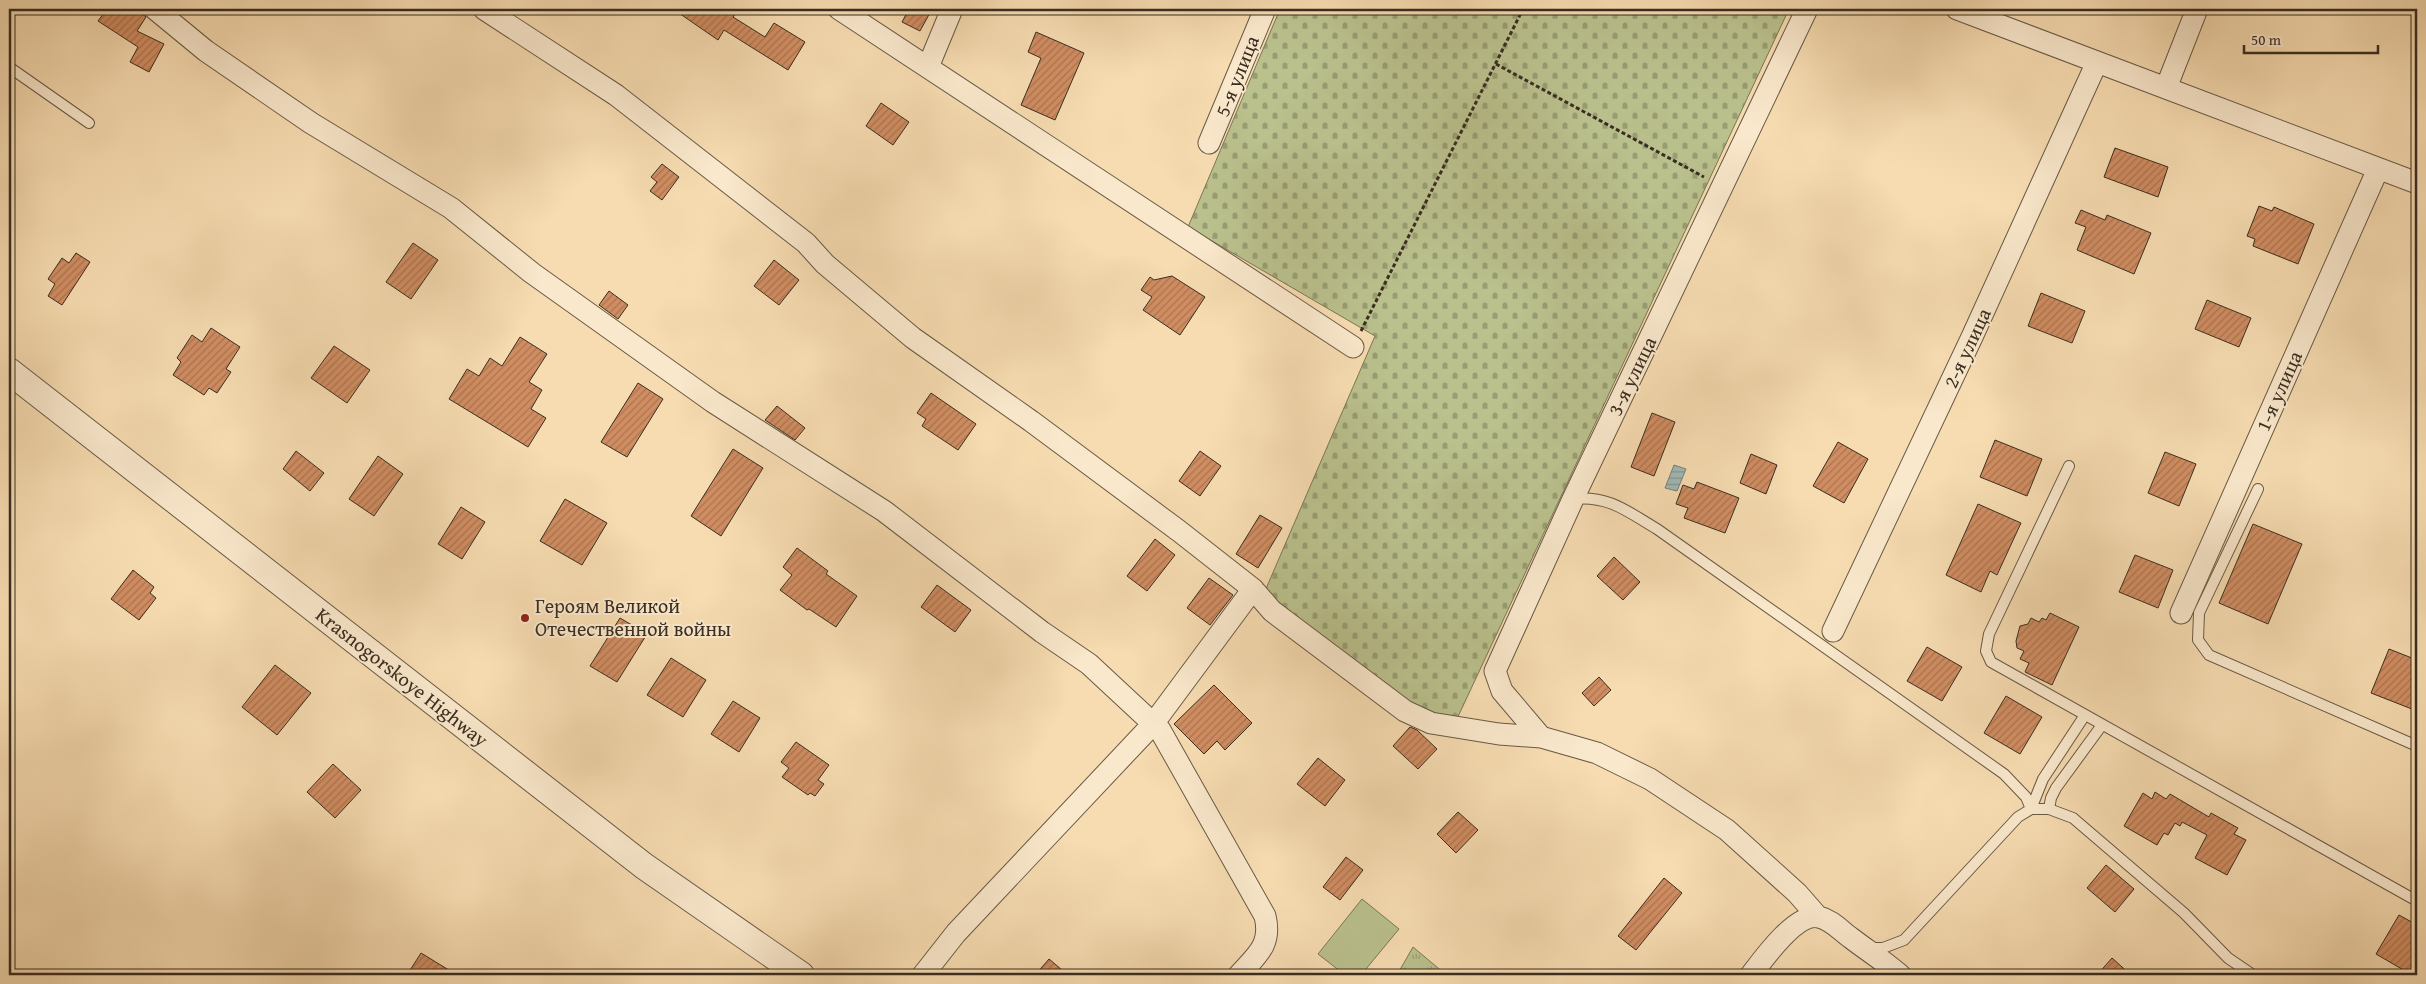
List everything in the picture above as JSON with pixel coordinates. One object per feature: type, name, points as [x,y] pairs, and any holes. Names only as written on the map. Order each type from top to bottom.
[{"type":"street","points":[[155,9],[206,52],[295,112],[451,208],[532,273],[713,402],[884,511],[1042,632],[1089,664],[1160,730],[1265,916],[1267,938],[1261,950],[1239,975]]},
{"type":"street","points":[[484,9],[616,95],[806,243],[826,264],[913,338],[1031,421],[1179,531],[1253,589],[1272,611],[1405,712],[1431,723],[1498,734],[1541,737],[1597,753],[1650,779],[1727,830],[1797,893],[1818,917]]},
{"type":"street","points":[[839,9],[1353,347]]},
{"type":"street","points":[[928,67],[952,9]]},
{"type":"street","name":"5-я улица","points":[[1209,143],[1265,9]]},
{"type":"street","name":"3-я улица","points":[[1541,737],[1502,691],[1495,671],[1573,499],[1807,9]]},
{"type":"street","points":[[1957,9],[2378,170],[2417,183]]},
{"type":"street","points":[[2166,88],[2197,9]]},
{"type":"street","name":"2-я улица","points":[[1833,632],[1972,337],[2097,62]]},
{"type":"street","name":"1-я улица","points":[[2181,613],[2378,170]]},
{"type":"street","name":"Krasnogorskoye Highway","points":[[9,371],[644,866],[800,975]]},
{"type":"street","points":[[923,975],[956,933],[1153,724],[1253,589]]},
{"type":"street","points":[[1751,975],[1796,925],[1806,918],[1818,917],[1833,923],[1900,975]]},
{"type":"lane","points":[[9,67],[89,123]]},
{"type":"lane","points":[[2069,466],[1989,634],[1986,651],[1991,662],[2417,901]]},
{"type":"lane","points":[[2258,489],[2199,613],[2198,640],[2210,655],[2417,746]]},
{"type":"lane","points":[[1573,499],[1590,497],[1608,500],[1658,529],[2004,774],[2026,797],[2031,810]]},
{"type":"lane","points":[[2031,810],[2043,779],[2084,715]]},
{"type":"lane","points":[[2050,809],[2056,788],[2102,725]]},
{"type":"lane","points":[[1866,947],[1883,948],[1904,940],[2018,817],[2031,810],[2050,809],[2073,818],[2184,913],[2228,958],[2253,975]]},
{"type":"path","points":[[1353,347],[1523,9]]},
{"type":"path","points":[[1496,64],[1704,177]]},
{"type":"green space","points":[[1280,9],[1789,9],[1455,723],[1394,694],[1265,591],[1375,336],[1188,227]]},
{"type":"green space","points":[[1362,899],[1399,929],[1361,975],[1345,975],[1318,954]]},
{"type":"green space","points":[[1413,947],[1444,973],[1444,975],[1397,975]]},
{"type":"water","points":[[1674,465],[1686,469],[1677,491],[1665,488]]},
{"type":"building","points":[[107,9],[136,9],[146,17],[137,31],[164,44],[149,72],[130,62],[138,47],[98,21]]},
{"type":"building","points":[[673,9],[739,9],[733,17],[765,37],[774,23],[805,42],[788,70],[724,30],[718,40]]},
{"type":"building","points":[[909,9],[932,9],[920,31],[902,22]]},
{"type":"building","points":[[1036,32],[1084,53],[1055,120],[1021,105],[1041,58],[1028,52]]},
{"type":"building","points":[[881,103],[909,122],[893,145],[866,126]]},
{"type":"building","points":[[2115,148],[2168,167],[2158,197],[2104,177]]},
{"type":"building","points":[[662,164],[679,177],[662,200],[650,191],[657,182],[651,177]]},
{"type":"building","points":[[2259,206],[2272,211],[2274,207],[2314,224],[2298,264],[2253,246],[2255,239],[2247,236]]},
{"type":"building","points":[[2081,210],[2105,220],[2107,215],[2151,233],[2134,274],[2077,250],[2086,227],[2075,223]]},
{"type":"building","points":[[413,243],[438,260],[411,299],[386,282]]},
{"type":"building","points":[[76,253],[90,262],[62,305],[48,296],[55,284],[48,279],[62,258],[69,263]]},
{"type":"building","points":[[774,260],[799,280],[779,305],[754,286]]},
{"type":"building","points":[[1172,276],[1205,297],[1180,335],[1143,310],[1152,297],[1141,290],[1150,277],[1154,280]]},
{"type":"building","points":[[609,291],[628,305],[618,319],[599,305]]},
{"type":"building","points":[[2041,293],[2085,311],[2072,343],[2028,326]]},
{"type":"building","points":[[2207,300],[2251,318],[2239,347],[2195,329]]},
{"type":"building","points":[[211,328],[240,347],[226,369],[231,372],[217,393],[209,388],[204,395],[173,375],[181,362],[177,358],[192,335],[202,342]]},
{"type":"building","points":[[520,337],[547,354],[529,382],[542,390],[531,409],[546,418],[528,447],[449,399],[467,369],[479,376],[490,358],[502,366]]},
{"type":"building","points":[[334,346],[370,370],[347,403],[311,378]]},
{"type":"building","points":[[638,383],[663,399],[627,457],[601,442]]},
{"type":"building","points":[[931,393],[976,424],[958,450],[922,426],[926,419],[917,413]]},
{"type":"building","points":[[777,406],[805,428],[795,440],[765,420]]},
{"type":"building","points":[[1652,413],[1675,422],[1654,476],[1631,467]]},
{"type":"building","points":[[1995,440],[2042,459],[2027,496],[1980,477]]},
{"type":"building","points":[[1838,442],[1868,459],[1844,503],[1813,486]]},
{"type":"building","points":[[733,449],[763,468],[721,536],[691,516]]},
{"type":"building","points":[[296,451],[324,473],[310,491],[283,469]]},
{"type":"building","points":[[1200,451],[1221,466],[1200,496],[1179,481]]},
{"type":"building","points":[[2165,452],[2196,464],[2179,506],[2148,493]]},
{"type":"building","points":[[1751,454],[1777,465],[1766,494],[1740,483]]},
{"type":"building","points":[[378,456],[403,474],[374,516],[349,499]]},
{"type":"building","points":[[1697,482],[1739,498],[1725,533],[1684,518],[1688,508],[1676,504],[1683,485],[1694,489]]},
{"type":"building","points":[[565,499],[607,523],[582,565],[540,541]]},
{"type":"building","points":[[1978,504],[2021,523],[1997,575],[1990,571],[1981,592],[1946,575]]},
{"type":"building","points":[[461,507],[485,522],[462,559],[438,544]]},
{"type":"building","points":[[1260,515],[1282,528],[1258,568],[1236,554]]},
{"type":"building","points":[[2253,524],[2302,544],[2268,624],[2219,603]]},
{"type":"building","points":[[1155,539],[1175,555],[1147,591],[1127,576]]},
{"type":"building","points":[[797,548],[828,571],[826,574],[857,596],[836,627],[809,609],[807,610],[780,590],[792,575],[783,567]]},
{"type":"building","points":[[2135,555],[2173,570],[2158,608],[2119,592]]},
{"type":"building","points":[[1614,557],[1640,582],[1623,600],[1597,576]]},
{"type":"building","points":[[133,570],[154,587],[150,593],[156,598],[139,620],[111,599]]},
{"type":"building","points":[[1209,578],[1233,595],[1210,625],[1187,608]]},
{"type":"building","points":[[937,585],[971,610],[955,632],[921,607]]},
{"type":"building","points":[[2050,613],[2079,627],[2052,685],[2025,672],[2029,663],[2020,659],[2024,651],[2017,648],[2016,641],[2020,626],[2028,624],[2031,618],[2039,622],[2042,618],[2046,620]]},
{"type":"building","points":[[620,618],[647,634],[617,682],[590,666]]},
{"type":"building","points":[[1927,647],[1962,667],[1942,701],[1907,681]]},
{"type":"building","points":[[2389,649],[2417,660],[2417,711],[2371,693]]},
{"type":"building","points":[[671,658],[706,680],[683,717],[647,695]]},
{"type":"building","points":[[275,665],[311,693],[277,735],[242,707]]},
{"type":"building","points":[[1599,677],[1611,690],[1594,706],[1582,693]]},
{"type":"building","points":[[1214,685],[1252,723],[1225,750],[1217,741],[1204,754],[1174,724]]},
{"type":"building","points":[[2006,696],[2042,717],[2020,754],[1984,733]]},
{"type":"building","points":[[733,701],[760,718],[739,752],[711,734]]},
{"type":"building","points":[[1410,727],[1417,730],[1437,749],[1418,769],[1393,746]]},
{"type":"building","points":[[796,742],[829,765],[818,780],[824,784],[815,796],[810,793],[808,795],[782,777],[789,768],[781,762]]},
{"type":"building","points":[[1318,758],[1345,780],[1325,806],[1297,784]]},
{"type":"building","points":[[333,764],[361,790],[335,818],[307,792]]},
{"type":"building","points":[[2155,792],[2166,799],[2170,794],[2209,817],[2211,813],[2238,828],[2234,834],[2246,840],[2227,875],[2195,858],[2207,835],[2182,822],[2180,826],[2175,823],[2168,835],[2164,833],[2157,845],[2124,826],[2143,793],[2152,799]]},
{"type":"building","points":[[1458,812],[1478,830],[1456,853],[1437,834]]},
{"type":"building","points":[[1346,857],[1363,870],[1340,900],[1323,887]]},
{"type":"building","points":[[2106,865],[2134,889],[2115,912],[2087,888]]},
{"type":"building","points":[[1664,878],[1682,893],[1636,950],[1618,936]]},
{"type":"building","points":[[2399,915],[2417,925],[2417,975],[2412,975],[2376,954]]},
{"type":"building","points":[[421,953],[457,975],[407,975]]},
{"type":"building","points":[[2112,958],[2131,975],[2097,975]]},
{"type":"building","points":[[1049,959],[1068,975],[1035,975]]},
{"type":"place","name":"Героям Великой Отечественной войны","points":[[525,618]]}]
